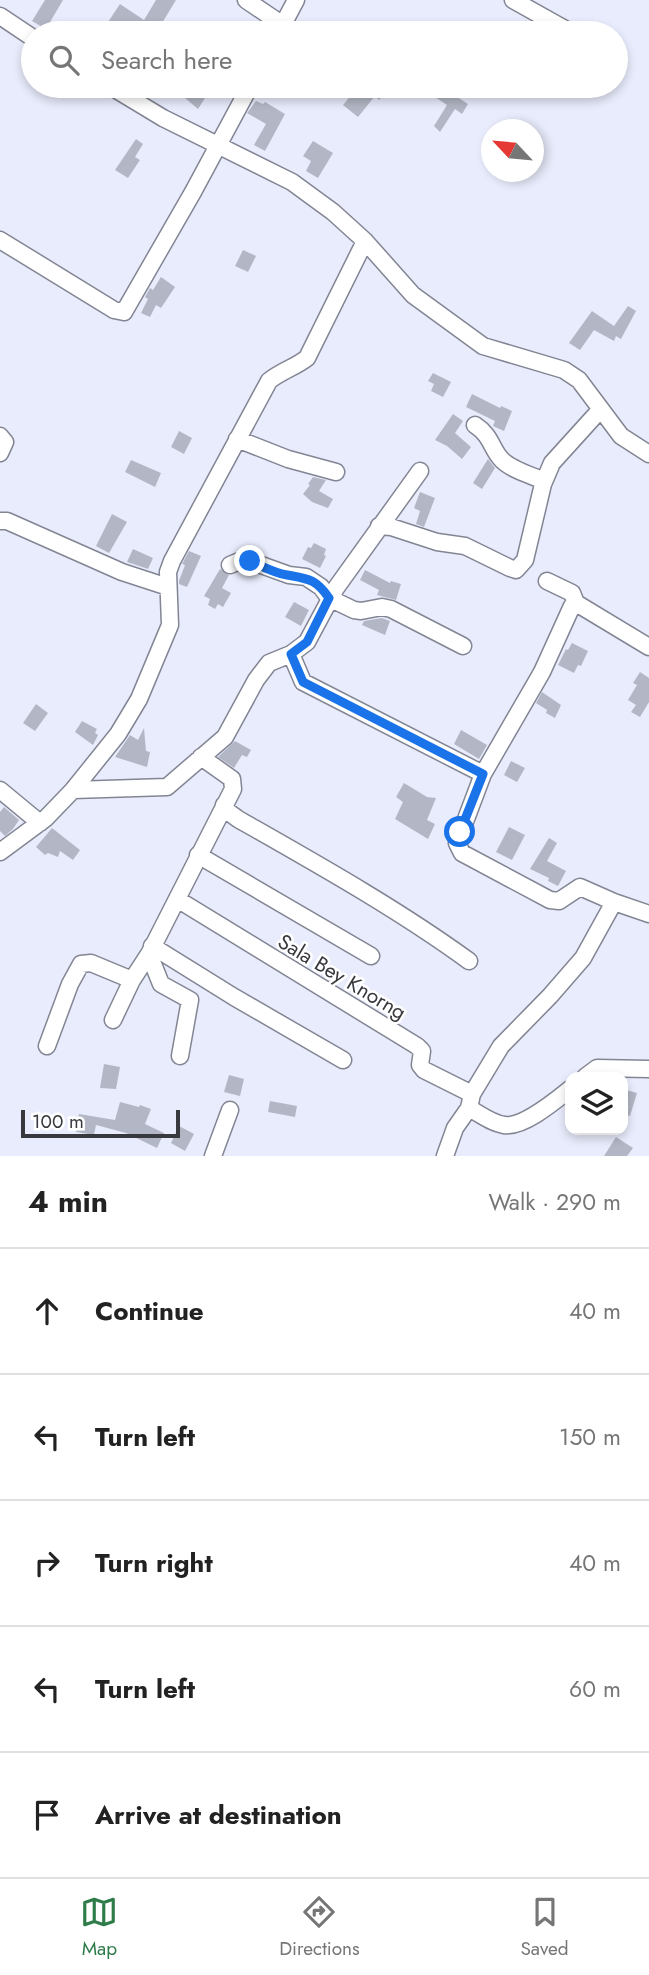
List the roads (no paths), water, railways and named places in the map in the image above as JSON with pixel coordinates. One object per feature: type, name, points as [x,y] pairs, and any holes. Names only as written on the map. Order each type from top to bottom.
[{"type":"street","points":[[246,0],[271,21]]},
{"type":"street","points":[[284,21],[296,0]]},
{"type":"street","points":[[513,0],[551,21]]},
{"type":"street","points":[[0,16],[21,30]]},
{"type":"street","points":[[130,98],[163,118],[292,182],[333,212],[365,241],[412,295],[483,346],[564,370],[579,380],[621,436],[649,454]]},
{"type":"street","points":[[0,240],[114,310],[124,312],[244,98]]},
{"type":"street","points":[[0,852],[40,822],[73,790],[118,734],[139,699],[170,625],[168,572],[172,561],[269,381],[281,371],[294,368],[306,358],[365,241]]},
{"type":"street","points":[[379,526],[465,547],[516,570],[525,560],[544,481],[552,463],[600,410]]},
{"type":"street","points":[[474,425],[492,441],[499,457],[505,463],[544,481]]},
{"type":"street","points":[[0,436],[5,442],[0,453]]},
{"type":"street","points":[[236,439],[288,459],[336,472]]},
{"type":"street","points":[[73,790],[167,787],[225,737],[256,680],[269,663],[291,654],[307,642],[329,598],[420,471]]},
{"type":"street","points":[[0,521],[7,521],[122,572],[168,587]]},
{"type":"street","points":[[230,565],[242,560],[250,561],[289,575],[306,577],[321,587],[329,598],[361,611],[375,607],[391,609],[463,646]]},
{"type":"street","points":[[547,581],[572,593],[576,603],[649,647]]},
{"type":"street","points":[[576,603],[572,606],[542,672],[483,774],[457,843],[462,853],[550,900],[559,901],[580,887],[649,914]]},
{"type":"street","points":[[291,654],[303,682],[483,774]]},
{"type":"street","points":[[113,1020],[233,789],[232,779],[201,757]]},
{"type":"street","points":[[0,790],[40,822]]},
{"type":"street","points":[[224,804],[227,811],[238,819],[435,936],[469,961]]},
{"type":"street","points":[[198,855],[371,956]]},
{"type":"street","name":"Sala Bey Knorng","points":[[177,899],[417,1046],[422,1051],[419,1065],[471,1101],[488,1119],[503,1125],[519,1125],[565,1093]]},
{"type":"street","points":[[445,1156],[455,1128],[501,1045],[583,958],[614,902]]},
{"type":"street","points":[[150,950],[160,984],[190,1000],[180,1056]]},
{"type":"street","points":[[150,950],[343,1060]]},
{"type":"street","points":[[47,1046],[70,984],[81,964],[91,962],[132,980]]},
{"type":"street","points":[[592,1072],[597,1068],[649,1069]]},
{"type":"street","points":[[213,1156],[230,1110]]}]
